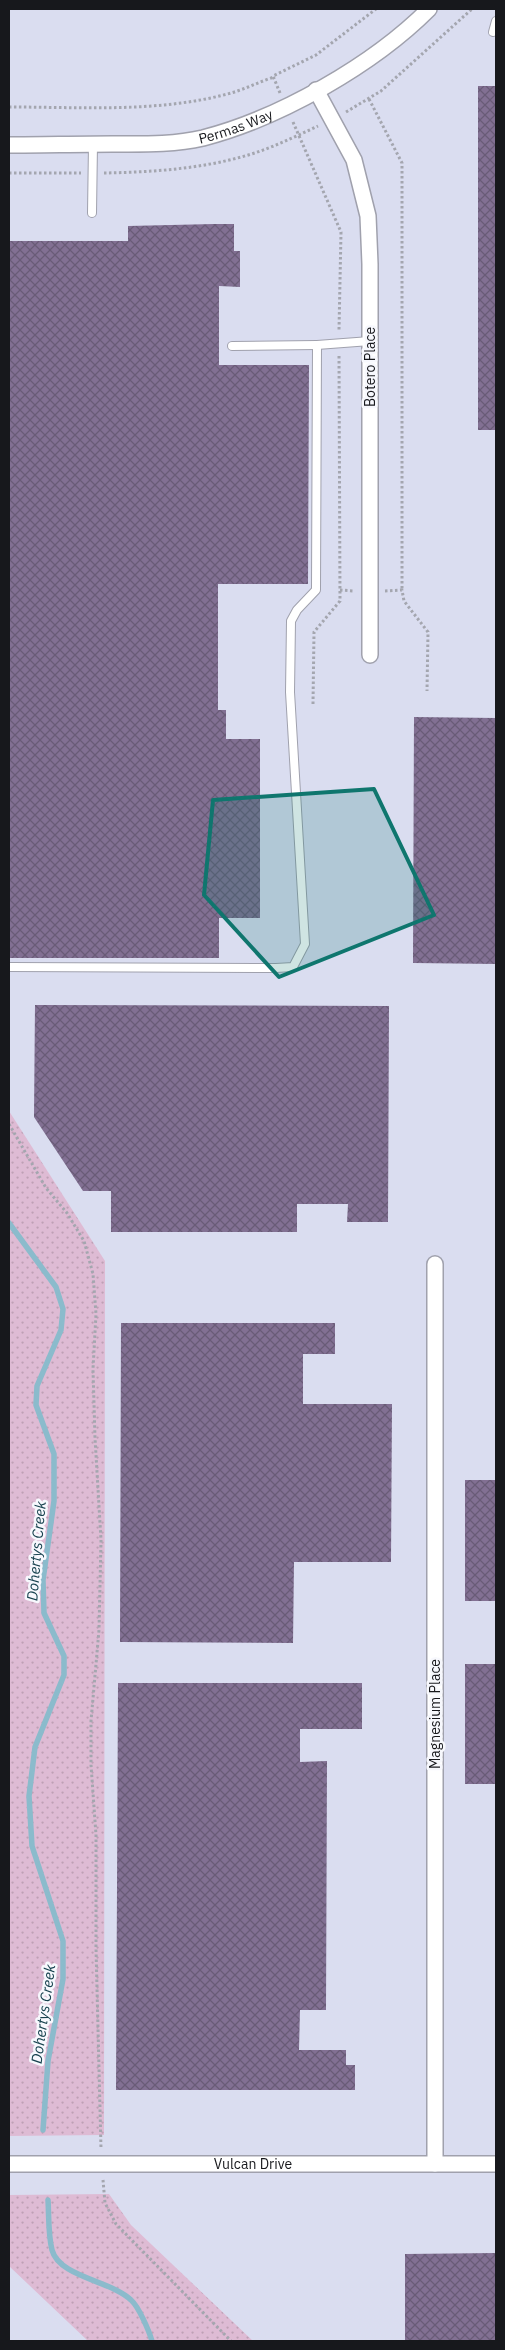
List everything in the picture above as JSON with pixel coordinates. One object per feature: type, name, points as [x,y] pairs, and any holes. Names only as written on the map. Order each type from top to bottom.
[{"type":"street","name":"Permas Way","points":[[9,145],[157,144],[202,138],[272,113],[347,74],[416,22],[429,9]]},
{"type":"street","name":"Botero Place","points":[[316,90],[354,160],[368,216],[370,655]]},
{"type":"street","name":"Magnesium Place","points":[[435,1264],[436,2164]]},
{"type":"street","name":"Vulcan Drive","points":[[9,2164],[496,2164]]},
{"type":"lane","points":[[493,32],[496,21]]},
{"type":"lane","points":[[92,213],[93,144]]},
{"type":"lane","points":[[232,346],[317,345],[370,341]]},
{"type":"lane","points":[[9,967],[276,968],[293,967],[300,957],[305,944],[290,692],[292,621],[297,610],[316,590],[317,345]]},
{"type":"path","points":[[9,107],[131,107],[176,103],[230,93],[274,76]]},
{"type":"path","points":[[369,98],[402,163],[402,590],[404,600],[428,632],[427,691]]},
{"type":"path","points":[[340,590],[402,590]]},
{"type":"path","points":[[9,1124],[46,1188],[67,1213],[84,1241],[93,1274],[96,1314],[93,1369],[101,1540],[99,1630],[91,1721],[91,1757],[96,1835],[96,1948],[102,2164],[105,2203],[116,2224],[136,2247],[231,2341]]},
{"type":"highlighted area","points":[[374,789],[434,915],[279,977],[204,895],[213,800]]},
{"type":"shaded area","points":[[9,9],[496,9],[496,2341],[9,2341]]},
{"type":"shaded area","points":[[9,1111],[105,1261],[104,2135],[9,2136]]},
{"type":"shaded area","points":[[109,2194],[131,2225],[253,2341],[88,2341],[9,2266],[9,2195]]},
{"type":"building","points":[[478,86],[496,86],[496,430],[478,430]]},
{"type":"building","points":[[234,224],[234,251],[240,251],[240,287],[219,286],[219,365],[309,365],[308,584],[218,584],[218,710],[226,710],[226,739],[260,739],[260,918],[219,918],[219,958],[9,958],[9,241],[128,241],[128,226]]},
{"type":"building","points":[[414,717],[496,718],[496,964],[413,963]]},
{"type":"building","points":[[35,1005],[389,1006],[388,1222],[347,1222],[348,1204],[297,1204],[297,1232],[111,1232],[111,1191],[83,1191],[34,1117]]},
{"type":"building","points":[[121,1323],[335,1323],[335,1354],[303,1354],[303,1404],[392,1404],[391,1562],[294,1562],[293,1643],[120,1642]]},
{"type":"building","points":[[465,1480],[496,1480],[496,1601],[465,1601]]},
{"type":"building","points":[[465,1664],[496,1664],[496,1784],[465,1784]]},
{"type":"building","points":[[118,1683],[362,1683],[362,1729],[300,1729],[300,1762],[327,1761],[326,2010],[300,2010],[299,2050],[346,2050],[346,2065],[355,2065],[355,2090],[116,2090]]},
{"type":"building","points":[[496,2253],[496,2341],[405,2341],[405,2254]]},
{"type":"waterway","name":"Dohertys Creek","points":[[9,1223],[56,1287],[63,1309],[61,1330],[37,1386],[36,1405],[54,1454],[54,1501],[43,1580],[44,1613],[64,1656],[64,1675],[35,1747],[29,1796],[32,1846],[63,1941],[63,1979],[48,2061],[43,2130]]},
{"type":"waterway","name":"Dohertys Creek","points":[[48,2200],[49,2231],[52,2250],[57,2259],[75,2273],[112,2288],[131,2300],[140,2313],[152,2341]]}]
